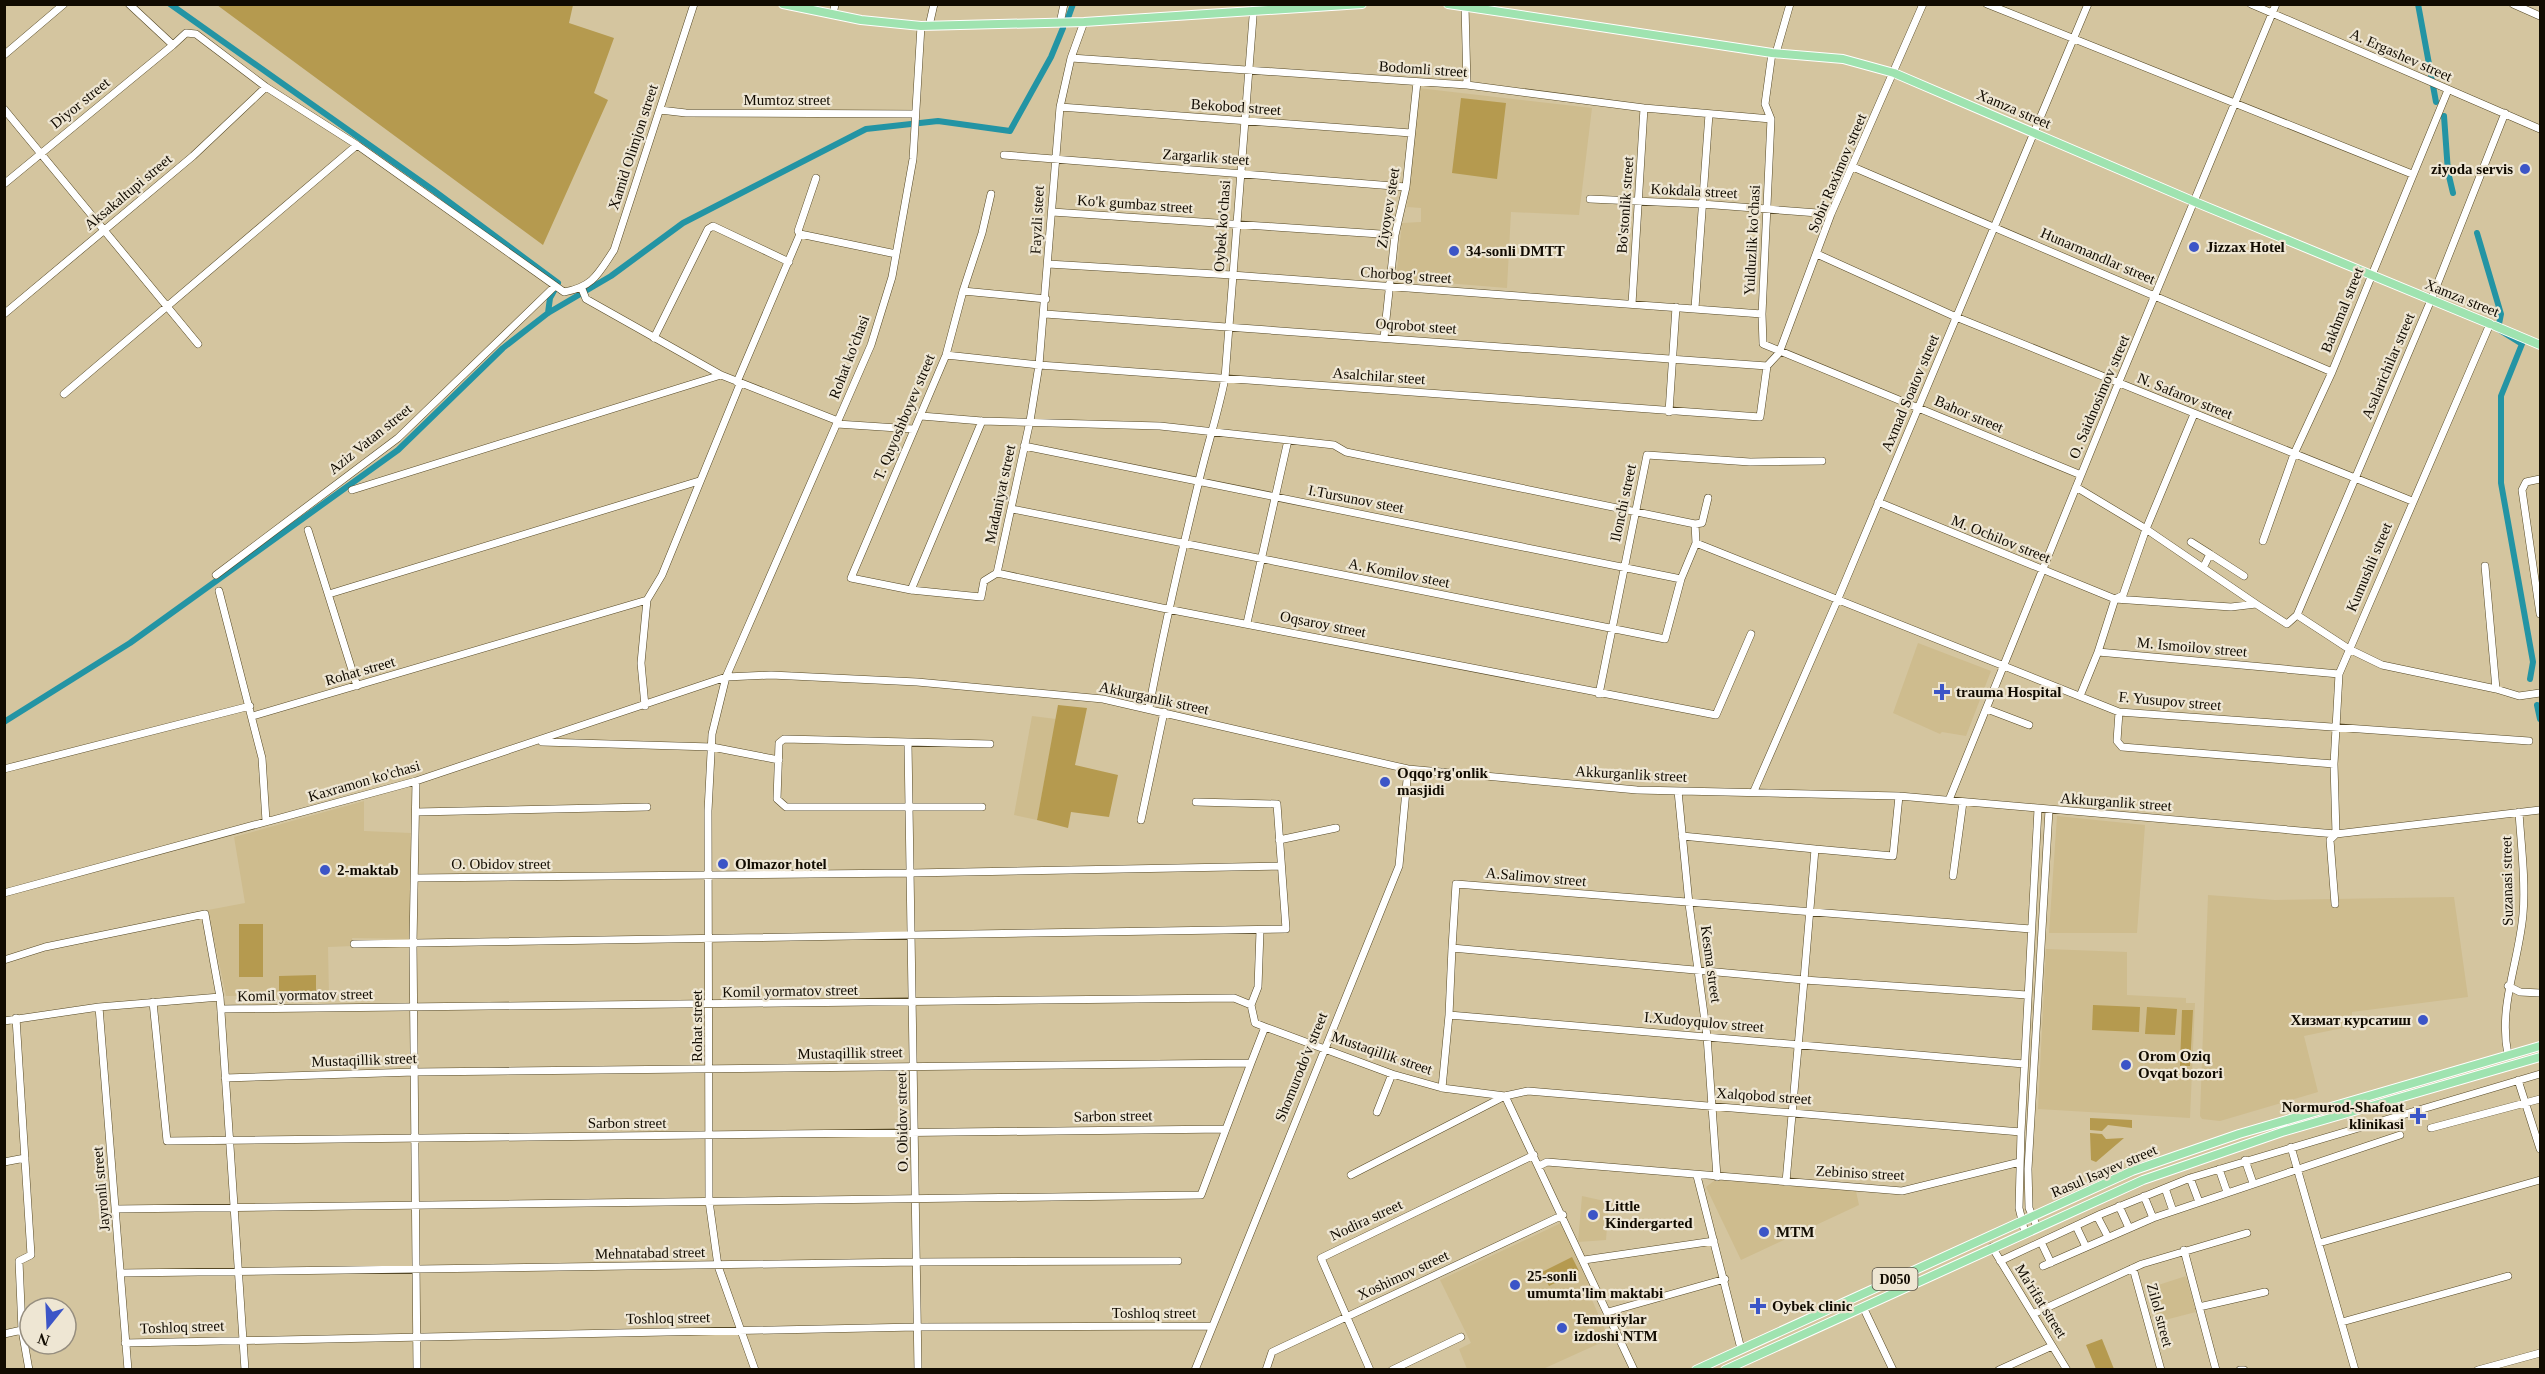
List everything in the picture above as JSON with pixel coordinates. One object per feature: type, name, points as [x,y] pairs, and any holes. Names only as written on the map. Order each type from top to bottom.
[{"type":"main road","points":[[783,4],[833,15],[925,26],[1084,22],[1253,7],[1362,4]]},
{"type":"main road","name":"Xamza street","points":[[1448,4],[1774,53],[1843,60],[1894,72],[2195,202],[2541,345]]},
{"type":"main road","name":"Rasul Isayev street","points":[[1696,1370],[2114,1178],[2200,1147],[2541,1046]]},
{"type":"main road","name":"Rasul Isayev street","points":[[1725,1370],[2121,1189],[2282,1132],[2541,1057]]},
{"type":"street","points":[[4,54],[64,4]]},
{"type":"street","points":[[129,4],[173,45]]},
{"type":"street","name":"Xamid Olimjon street","points":[[582,289],[594,279],[614,250],[694,4]]},
{"type":"street","points":[[833,15],[835,4]]},
{"type":"street","name":"Rohat ko'chasi","points":[[726,677],[871,345],[892,277],[913,159],[915,114],[925,26],[934,4]]},
{"type":"street","points":[[1060,23],[1064,4]]},
{"type":"street","name":"Yulduzlik ko'chasi","points":[[1779,353],[1763,344],[1762,314],[1771,119],[1765,104],[1774,53],[1790,4]]},
{"type":"street","name":"Sobir Raximov street","points":[[1779,353],[1832,214],[1923,4]]},
{"type":"street","points":[[1987,4],[2412,174]]},
{"type":"street","name":"Axmad Soatov street","points":[[1754,791],[1837,601],[2088,4]]},
{"type":"street","name":"A. Ergashev street","points":[[2250,4],[2541,129]]},
{"type":"street","name":"O. Saidnosimov street","points":[[1949,800],[2276,4]]},
{"type":"street","points":[[2515,5],[2541,16]]},
{"type":"street","points":[[1465,6],[1467,84]]},
{"type":"street","name":"Oybek ko'chasi","points":[[1149,708],[1168,609],[1225,378],[1253,7]]},
{"type":"street","name":"Fayzli steet","points":[[1030,422],[1045,314],[1054,159],[1060,107],[1071,58],[1084,22]]},
{"type":"street","name":"Diyor street","points":[[4,184],[186,33],[196,34],[266,87],[357,145],[555,286]]},
{"type":"street","name":"Bodomli street","points":[[1071,58],[1467,84],[1644,108],[1771,119]]},
{"type":"street","name":"Ziyoyev steet","points":[[1384,338],[1395,235],[1406,187],[1417,82]]},
{"type":"street","name":"Aksakaltupi street","points":[[4,314],[193,156],[266,87]]},
{"type":"street","name":"Bakhmal street","points":[[2263,541],[2294,454],[2332,372],[2448,90]]},
{"type":"street","name":"Bekobod street","points":[[1060,107],[1411,133]]},
{"type":"street","name":"Bo'stonlik street","points":[[1632,304],[1644,108]]},
{"type":"street","points":[[4,109],[198,344]]},
{"type":"street","name":"Mumtoz street","points":[[660,110],[686,113],[915,114]]},
{"type":"street","name":"Asalarichilar street","points":[[2256,604],[2287,624],[2297,615],[2431,300],[2505,113]]},
{"type":"street","points":[[1695,308],[1708,114]]},
{"type":"street","points":[[64,394],[165,305],[357,145]]},
{"type":"street","name":"Zargarlik steet","points":[[1004,155],[1406,187]]},
{"type":"street","name":"Hunarmandlar street","points":[[1853,167],[2157,295],[2332,372]]},
{"type":"street","points":[[645,706],[641,663],[647,600],[662,575],[789,262],[800,234],[798,231],[816,178]]},
{"type":"street","name":"T. Quyoshboyev street","points":[[911,590],[850,578],[946,355],[963,291],[982,233],[991,194]]},
{"type":"street","name":"Kokdala street","points":[[1590,199],[1702,204],[1832,214]]},
{"type":"street","name":"Ko'k gumbaz street","points":[[1052,212],[1395,235]]},
{"type":"street","points":[[654,338],[708,229],[713,226],[789,262]]},
{"type":"street","points":[[800,234],[896,254]]},
{"type":"street","name":"N. Safarov street","points":[[1818,254],[1956,317],[2412,501]]},
{"type":"street","name":"Chorbog' street","points":[[1048,264],[1232,275],[1762,314]]},
{"type":"street","points":[[555,286],[564,292],[582,289],[586,299],[721,375],[838,423],[913,429]]},
{"type":"street","name":"Aziz Vatan street","points":[[216,575],[398,438],[555,286]]},
{"type":"street","points":[[963,291],[1046,299]]},
{"type":"street","points":[[1669,412],[1676,307]]},
{"type":"street","name":"Oqrobot steet","points":[[1045,314],[1767,366]]},
{"type":"street","name":"Kumushli street","points":[[2336,904],[2330,840],[2336,834],[2334,764],[2339,674],[2412,501],[2495,326]]},
{"type":"street","points":[[1767,366],[1779,353]]},
{"type":"street","name":"Bahor street","points":[[1779,353],[1918,407],[2081,475]]},
{"type":"street","name":"Asalchilar steet","points":[[946,355],[1039,365],[1760,417],[1767,366]]},
{"type":"street","points":[[352,490],[721,375]]},
{"type":"street","points":[[2080,696],[2098,652],[2115,599],[2123,595],[2146,529],[2194,414]]},
{"type":"street","points":[[921,416],[982,421],[1160,426],[1334,445],[1347,452],[1695,524],[1702,523],[1708,498]]},
{"type":"street","points":[[982,421],[911,590],[981,597],[984,581],[997,573]]},
{"type":"street","name":"Madaniyat street","points":[[997,573],[1030,422]]},
{"type":"street","points":[[1247,623],[1288,440]]},
{"type":"street","name":"I.Tursunov steet","points":[[1024,446],[1623,565],[1681,579]]},
{"type":"street","name":"Ilonchi street","points":[[1599,694],[1623,565],[1647,455],[1750,462],[1822,461]]},
{"type":"street","points":[[2541,479],[2526,482],[2522,490],[2541,614]]},
{"type":"street","points":[[329,594],[699,481]]},
{"type":"street","points":[[2076,487],[2146,529],[2256,604]]},
{"type":"street","name":"M. Ochilov street","points":[[1878,502],[2115,599],[2230,607],[2256,604]]},
{"type":"street","name":"A. Komilov steet","points":[[1012,508],[1183,545],[1665,639],[1681,579],[1696,543],[1695,524]]},
{"type":"street","points":[[308,530],[357,686]]},
{"type":"street","points":[[2191,542],[2244,576]]},
{"type":"street","name":"F. Yusupov street","points":[[1696,543],[2119,712],[2529,741]]},
{"type":"street","points":[[2204,567],[2210,554]]},
{"type":"street","points":[[2485,566],[2496,689]]},
{"type":"street","name":"Oqsaroy street","points":[[997,573],[1168,609],[1716,715],[1750,634]]},
{"type":"street","points":[[219,591],[262,758],[266,821]]},
{"type":"street","name":"Rohat street","points":[[253,716],[647,600]]},
{"type":"street","points":[[2297,615],[2349,649],[2382,664],[2519,696],[2541,693]]},
{"type":"street","name":"M. Ismoilov street","points":[[2098,652],[2339,674]]},
{"type":"street","name":"Akkurganlik street","points":[[726,677],[771,675],[917,682],[1103,699],[1408,769],[1637,790],[1899,796],[2336,834],[2541,810]]},
{"type":"street","name":"Kaxramon ko'chasi","points":[[4,893],[416,781],[726,677]]},
{"type":"street","name":"Rohat street","points":[[726,677],[712,735],[708,875],[711,1006],[709,1201],[718,1266],[754,1370]]},
{"type":"street","points":[[4,769],[250,706]]},
{"type":"street","points":[[1987,709],[2029,725]]},
{"type":"street","points":[[1141,820],[1164,712]]},
{"type":"street","points":[[2119,712],[2117,741],[2122,747],[2334,764]]},
{"type":"street","points":[[982,807],[786,807],[777,799],[779,743],[784,739],[908,744],[990,744]]},
{"type":"street","points":[[537,742],[712,747],[779,759]]},
{"type":"street","points":[[908,744],[911,873]]},
{"type":"street","name":"Shomurodo'v street","points":[[1195,1370],[1399,866],[1408,769]]},
{"type":"street","points":[[416,781],[413,943],[417,1370]]},
{"type":"street","name":"Kesma street","points":[[1678,791],[1689,904],[1707,1036],[1717,1177]]},
{"type":"street","points":[[1682,836],[1893,856],[1899,796]]},
{"type":"street","points":[[354,944],[912,937],[1286,929],[1277,804],[1196,802]]},
{"type":"street","points":[[1953,876],[1963,802]]},
{"type":"street","points":[[416,812],[647,807]]},
{"type":"street","points":[[2025,1233],[2020,1222],[2020,1162],[2038,809]]},
{"type":"street","points":[[2037,1227],[2031,1216],[2029,1160],[2049,810]]},
{"type":"street","name":"Suzanasi street","points":[[2508,1055],[2508,986],[2518,953],[2523,912],[2519,812]]},
{"type":"street","points":[[1279,840],[1336,828]]},
{"type":"street","points":[[1786,1182],[1815,849]]},
{"type":"street","name":"O. Obidov street","points":[[415,878],[911,873],[1281,866]]},
{"type":"street","name":"O. Obidov street","points":[[911,873],[918,1370]]},
{"type":"street","name":"A.Salimov street","points":[[1452,948],[1456,884],[2031,930]]},
{"type":"street","points":[[4,960],[45,947],[206,914],[221,1009],[236,1272],[245,1370]]},
{"type":"street","points":[[116,1209],[1201,1195],[1264,1028],[1255,1023],[1251,1005],[1258,987],[1260,931]]},
{"type":"street","points":[[2031,940],[2041,941]]},
{"type":"street","points":[[1442,1088],[1452,948],[1698,968],[1804,980],[2027,995]]},
{"type":"street","points":[[2508,986],[2520,992],[2541,993]]},
{"type":"street","points":[[4,1021],[99,1007],[220,998]]},
{"type":"street","name":"Komil yormatov street","points":[[221,1009],[711,1006],[913,1001],[1234,998],[1251,1005]]},
{"type":"street","name":"Sarbon street","points":[[153,1002],[167,1141],[1226,1129]]},
{"type":"street","name":"Jayronli street","points":[[99,1007],[128,1370]]},
{"type":"street","name":"I.Хudoyqulov street","points":[[1449,1015],[2024,1064]]},
{"type":"street","points":[[16,1018],[31,1255],[19,1261],[21,1296]]},
{"type":"street","name":"Mustaqillik street","points":[[1264,1028],[1324,1047],[1392,1074],[1442,1088],[1505,1096]]},
{"type":"street","name":"Mustaqillik street","points":[[225,1078],[415,1072],[1251,1063]]},
{"type":"street","points":[[1377,1112],[1392,1074]]},
{"type":"street","points":[[2000,1262],[2097,1216],[2190,1178],[2541,1074]]},
{"type":"street","points":[[2518,1080],[2541,1149]]},
{"type":"street","name":"Хalqobod street","points":[[1505,1096],[1528,1091],[2021,1132]]},
{"type":"street","points":[[1351,1175],[1505,1096],[1634,1370]]},
{"type":"street","points":[[2431,1128],[2541,1099]]},
{"type":"street","points":[[2043,1266],[2153,1218],[2400,1135]]},
{"type":"street","points":[[2291,1147],[2355,1370]]},
{"type":"street","name":"Nodira street","points":[[1370,1370],[1320,1261],[1322,1257],[1534,1155]]},
{"type":"street","points":[[4,1162],[25,1158]]},
{"type":"street","name":"Zebiniso street","points":[[1539,1166],[1547,1162],[1902,1191],[2020,1162],[2023,1158],[2029,1160]]},
{"type":"street","points":[[2245,1160],[2253,1183]]},
{"type":"street","points":[[2219,1168],[2227,1192]]},
{"type":"street","points":[[1697,1176],[1742,1349]]},
{"type":"street","points":[[2190,1178],[2199,1202]]},
{"type":"street","points":[[2319,1243],[2541,1180]]},
{"type":"street","points":[[2165,1188],[2173,1211]]},
{"type":"street","points":[[2144,1196],[2153,1218]]},
{"type":"street","points":[[2120,1206],[2129,1228]]},
{"type":"street","name":"Xoshimov street","points":[[1266,1370],[1272,1352],[1563,1215]]},
{"type":"street","points":[[2097,1216],[2108,1237]]},
{"type":"street","points":[[2076,1226],[2086,1247]]},
{"type":"street","points":[[2033,1314],[2133,1268],[2184,1250],[2247,1233]]},
{"type":"street","points":[[1584,1260],[1714,1241]]},
{"type":"street","points":[[2041,1242],[2051,1263]]},
{"type":"street","name":"Ma'rifat street","points":[[1992,1247],[2065,1369]]},
{"type":"street","points":[[2184,1250],[2216,1370]]},
{"type":"street","name":"Mehnatаbаd street","points":[[122,1273],[917,1262],[1178,1261]]},
{"type":"street","name":"Zilol street","points":[[2133,1268],[2161,1370]]},
{"type":"street","points":[[2342,1322],[2508,1276]]},
{"type":"street","points":[[1608,1312],[1725,1279]]},
{"type":"street","points":[[2199,1307],[2265,1292]]},
{"type":"street","points":[[1863,1306],[1893,1370]]},
{"type":"street","name":"Toshloq street","points":[[125,1343],[917,1327],[1212,1326]]},
{"type":"street","points":[[1392,1370],[1461,1338]]},
{"type":"street","points":[[1999,1370],[2052,1346]]},
{"type":"street","points":[[2478,1370],[2541,1353]]},
{"type":"shaded area","points":[[217,5],[573,5],[569,23],[614,38],[594,93],[608,100],[543,245]]},
{"type":"shaded area","points":[[1418,88],[1592,108],[1579,215],[1511,212],[1507,288],[1396,279],[1402,223],[1421,222],[1421,208],[1407,207]]},
{"type":"shaded area","points":[[1461,98],[1506,103],[1497,179],[1452,173]]},
{"type":"shaded area","name":"trauma Hospital","points":[[1918,643],[1991,671],[1966,736],[1942,732],[1940,734],[1893,713]]},
{"type":"shaded area","points":[[1058,705],[1087,708],[1075,765],[1118,775],[1109,817],[1071,812],[1068,828],[1037,820]]},
{"type":"shaded area","points":[[1032,716],[1056,719],[1037,820],[1014,815]]},
{"type":"shaded area","name":"2-maktab","points":[[364,801],[364,831],[411,833],[409,939],[352,938],[353,946],[328,947],[329,995],[226,996],[208,910],[245,903],[234,837]]},
{"type":"shaded area","points":[[2057,816],[2145,825],[2137,933],[2049,933]]},
{"type":"shaded area","points":[[2208,895],[2275,900],[2454,897],[2468,997],[2352,1012],[2352,1026],[2304,1036],[2318,1092],[2220,1121],[2202,1119],[2200,1116]]},
{"type":"shaded area","points":[[239,924],[263,924],[263,977],[239,977]]},
{"type":"shaded area","points":[[2046,949],[2127,952],[2127,995],[2186,998],[2186,1003],[2195,1003],[2190,1118],[2038,1109]]},
{"type":"shaded area","points":[[316,975],[316,993],[279,994],[279,976]]},
{"type":"shaded area","points":[[2093,1005],[2140,1007],[2139,1032],[2092,1030]]},
{"type":"shaded area","points":[[2147,1007],[2177,1009],[2175,1035],[2145,1034]]},
{"type":"shaded area","points":[[2182,1010],[2193,1010],[2190,1066],[2180,1066]]},
{"type":"shaded area","points":[[2090,1118],[2132,1120],[2132,1128],[2108,1125],[2102,1131],[2090,1130]]},
{"type":"shaded area","points":[[2090,1133],[2102,1134],[2106,1139],[2124,1138],[2096,1162],[2091,1160]]},
{"type":"shaded area","name":"MTM","points":[[1715,1180],[1856,1191],[1859,1205],[1741,1260],[1706,1187]]},
{"type":"shaded area","name":"Little Kindergarted","points":[[1582,1196],[1609,1202],[1606,1240],[1578,1242]]},
{"type":"shaded area","points":[[1561,1223],[1589,1284],[1586,1286],[1609,1339],[1543,1369],[1467,1369],[1459,1349],[1471,1343],[1440,1280]]},
{"type":"shaded area","points":[[1572,1257],[1579,1271],[1549,1286],[1542,1272]]},
{"type":"shaded area","points":[[2186,1276],[2196,1312],[2157,1322],[2146,1289]]},
{"type":"shaded area","points":[[2102,1339],[2114,1369],[2096,1369],[2086,1345]]},
{"type":"waterway","points":[[170,4],[433,190],[558,283]]},
{"type":"waterway","points":[[1068,18],[1073,4]]},
{"type":"waterway","points":[[2418,4],[2436,102]]},
{"type":"waterway","points":[[4,722],[130,643],[398,450],[503,348],[548,313],[611,276],[683,223],[866,129],[938,121],[1010,131],[1051,57],[1063,28]]},
{"type":"waterway","points":[[2444,116],[2448,172],[2453,193]]},
{"type":"waterway","points":[[2477,233],[2501,314],[2498,329],[2522,344],[2501,396],[2501,483],[2533,662],[2530,679]]},
{"type":"waterway","points":[[548,313],[550,298],[555,289]]},
{"type":"waterway","points":[[2537,705],[2540,719]]},
{"type":"place","name":"ziyoda servis","points":[[2525,169]]},
{"type":"place","name":"Jizzax Hotel","points":[[2194,247]]},
{"type":"place","name":"34-sonli DMTT","points":[[1454,251]]},
{"type":"place","name":"trauma Hospital","points":[[1942,692]]},
{"type":"place","name":"Oqqo'rg'onlik masjidi","points":[[1385,782]]},
{"type":"place","name":"Olmazor hotel","points":[[723,864]]},
{"type":"place","name":"2-maktab","points":[[325,870]]},
{"type":"place","name":"Хизмат курсатиш","points":[[2423,1020]]},
{"type":"place","name":"Orom Oziq Ovqat bozori","points":[[2126,1065]]},
{"type":"place","name":"Normurod-Shafoat klinikasi","points":[[2418,1116]]},
{"type":"place","name":"Little Kindergarted","points":[[1593,1215]]},
{"type":"place","name":"MTM","points":[[1764,1232]]},
{"type":"place","name":"25-sonli umumta'lim maktabi","points":[[1515,1285]]},
{"type":"place","name":"Oybek clinic","points":[[1758,1306]]},
{"type":"place","name":"Temuriylar izdoshi NTM","points":[[1562,1328]]}]
